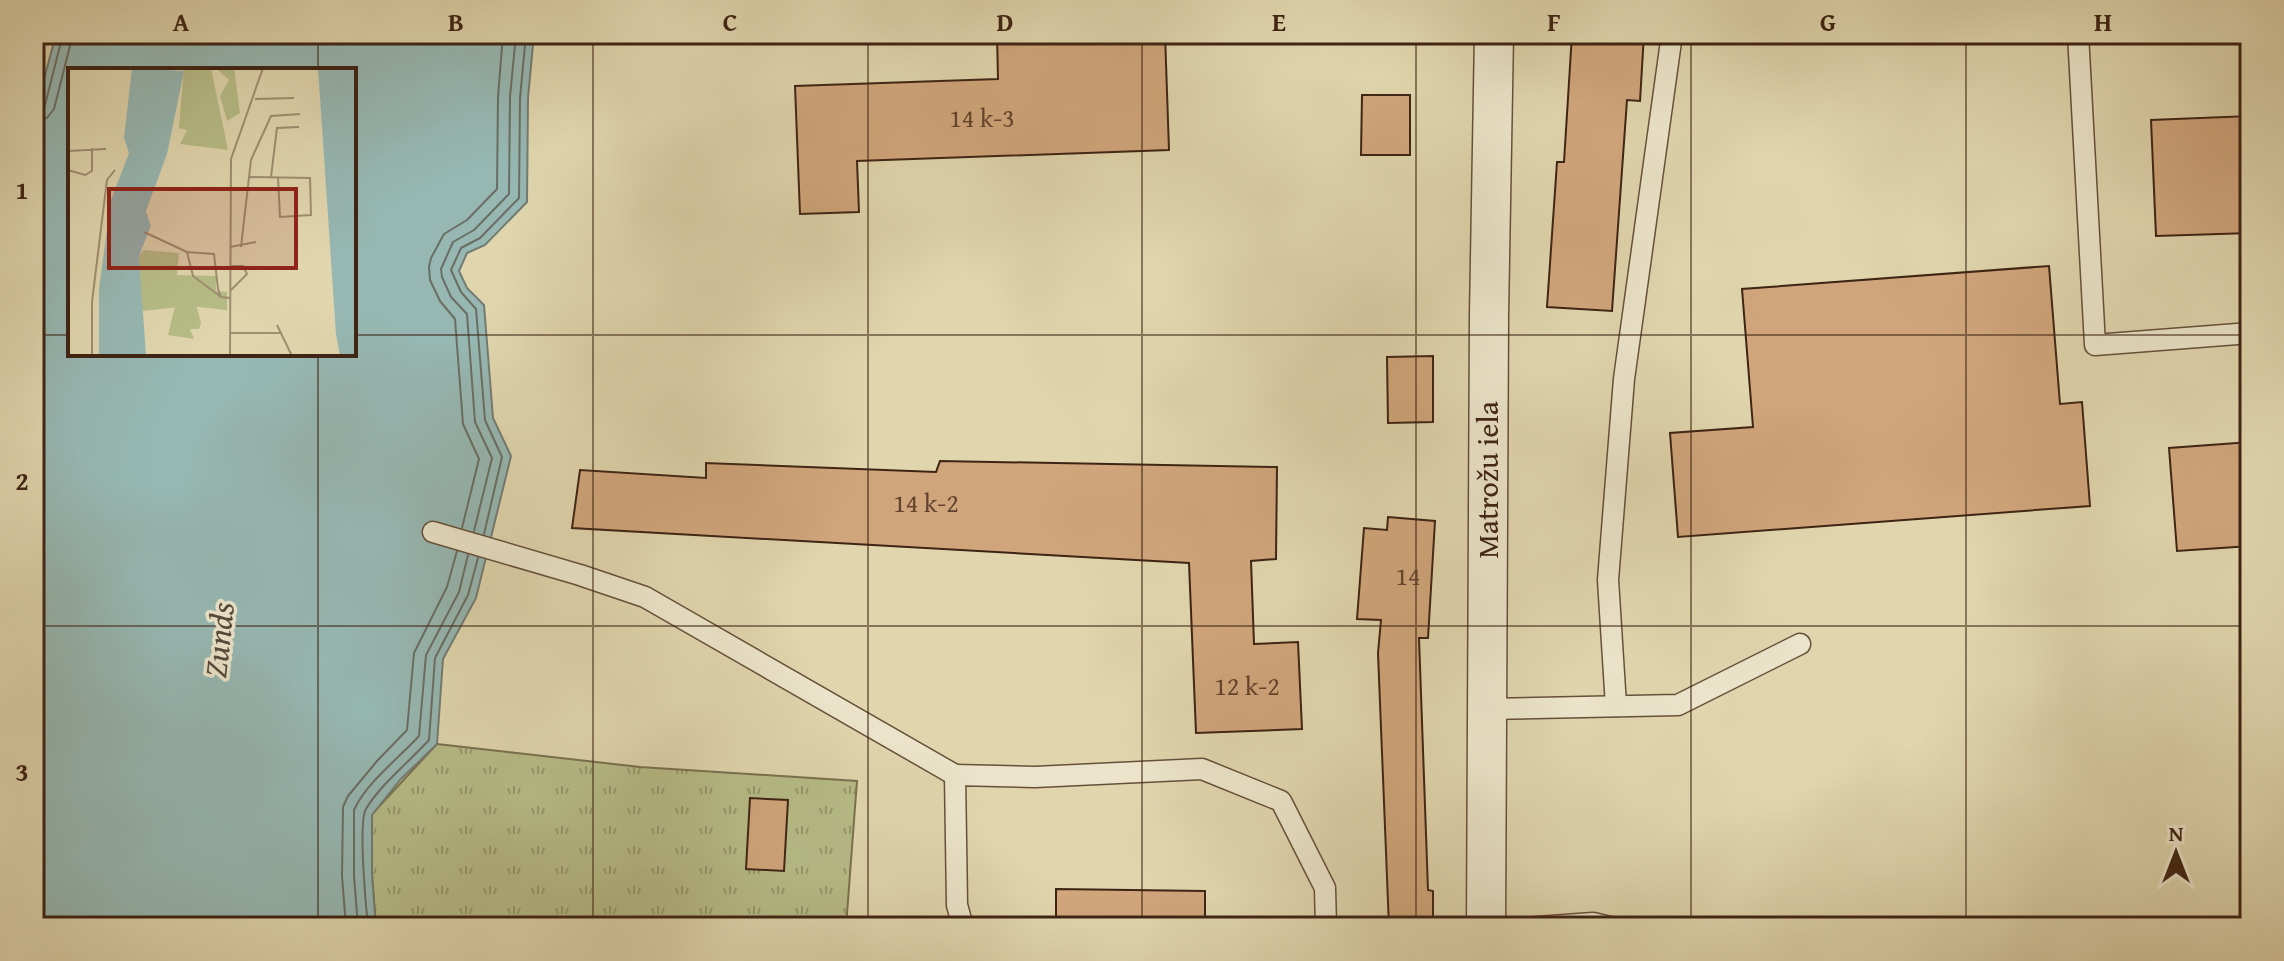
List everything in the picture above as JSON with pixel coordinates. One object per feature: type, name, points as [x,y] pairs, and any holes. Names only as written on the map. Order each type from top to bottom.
[{"type":"street","name":"Matrožu iela","points":[[1486,927],[1489,315],[1494,34]]},
{"type":"lane","points":[[1616,706],[1608,580],[1624,379],[1672,34]]},
{"type":"lane","points":[[2078,34],[2095,345],[2250,333]]},
{"type":"lane","points":[[433,532],[645,597],[955,775],[1035,777],[1202,769],[1281,801],[1325,888],[1326,927]]},
{"type":"lane","points":[[1487,709],[1678,705],[1800,644]]},
{"type":"lane","points":[[955,775],[957,905],[963,927]]},
{"type":"lane","points":[[1537,927],[1593,923],[1610,927]]},
{"type":"green space","points":[[437,744],[640,767],[857,781],[846,927],[376,927],[372,814]]},
{"type":"water","name":"Zunds","points":[[56,34],[534,34],[528,98],[527,202],[485,245],[467,253],[459,271],[467,288],[484,305],[493,418],[511,456],[476,598],[443,659],[437,744],[400,780],[372,815],[376,927],[34,927],[34,117]]},
{"type":"building","points":[[997,34],[1165,34],[1169,150],[857,161],[859,212],[800,214],[795,86],[998,79]]},
{"type":"building","points":[[1572,34],[1644,34],[1640,101],[1627,100],[1612,311],[1547,307],[1557,162],[1564,162]]},
{"type":"building","points":[[1362,95],[1410,95],[1410,155],[1361,155]]},
{"type":"building","points":[[2250,116],[2250,233],[2156,236],[2151,120]]},
{"type":"building","points":[[2049,266],[2060,404],[2082,402],[2090,506],[1678,537],[1670,433],[1753,427],[1742,289]]},
{"type":"building","points":[[1433,356],[1433,422],[1388,423],[1387,357]]},
{"type":"building","points":[[2250,442],[2250,546],[2177,551],[2169,448]]},
{"type":"building","points":[[940,461],[1277,467],[1276,559],[1251,561],[1254,644],[1298,642],[1302,729],[1196,733],[1189,563],[572,528],[580,470],[706,478],[706,463],[936,472]]},
{"type":"building","points":[[1388,517],[1435,521],[1428,638],[1419,638],[1428,890],[1433,891],[1433,927],[1389,927],[1378,653],[1381,620],[1357,619],[1364,528],[1387,530]]},
{"type":"building","points":[[750,798],[788,800],[784,871],[746,869]]},
{"type":"building","points":[[1056,889],[1205,891],[1205,927],[1056,927]]}]
